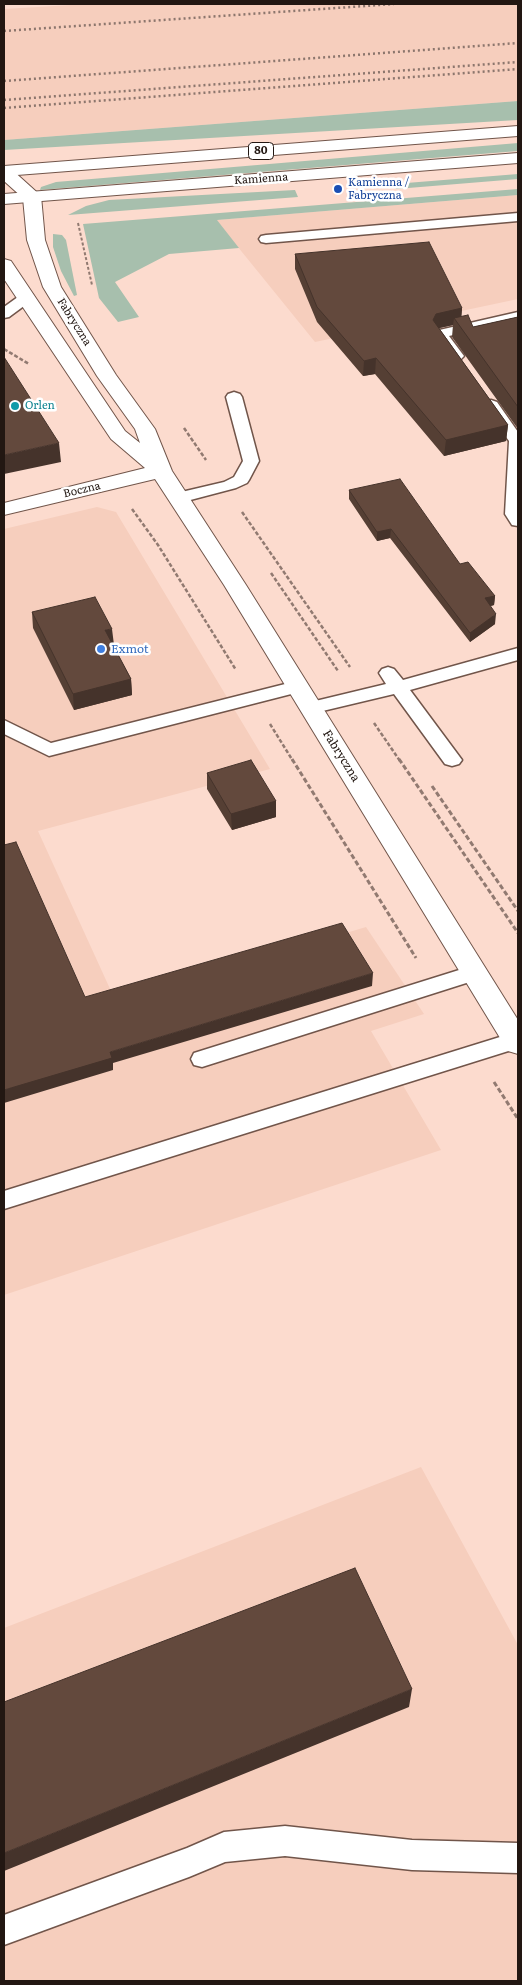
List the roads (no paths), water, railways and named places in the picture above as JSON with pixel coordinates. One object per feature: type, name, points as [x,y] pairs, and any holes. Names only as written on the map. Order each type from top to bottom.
[{"type":"street","name":"80","points":[[4,171],[518,131]]},
{"type":"street","name":"Kamienna","points":[[4,199],[518,158]]},
{"type":"street","points":[[4,171],[32,196]]},
{"type":"street","name":"Fabryczna","points":[[32,196],[36,240],[52,287],[107,376],[145,429],[161,471],[518,1041]]},
{"type":"street","name":"Fabryczna","points":[[4,265],[118,435],[161,471]]},
{"type":"street","name":"Boczna","points":[[4,509],[161,471]]},
{"type":"lane","points":[[266,239],[518,217]]},
{"type":"lane","points":[[4,314],[27,297]]},
{"type":"lane","points":[[462,365],[440,334],[518,316]]},
{"type":"lane","points":[[484,395],[517,441],[516,499],[513,514],[518,520]]},
{"type":"lane","points":[[179,498],[225,487],[241,480],[251,462],[234,396]]},
{"type":"lane","points":[[310,708],[362,695],[393,680],[518,654]]},
{"type":"lane","points":[[393,680],[452,760]]},
{"type":"lane","points":[[4,726],[49,750],[297,687]]},
{"type":"lane","points":[[202,1059],[475,974]]},
{"type":"lane","points":[[4,1200],[518,1041]]},
{"type":"lane","points":[[4,1930],[189,1862],[224,1847],[285,1841],[412,1855],[518,1858]]},
{"type":"railway","points":[[4,31],[394,4]]},
{"type":"railway","points":[[4,81],[518,43]]},
{"type":"railway","points":[[4,100],[518,62]]},
{"type":"railway","points":[[4,108],[518,69]]},
{"type":"place","name":"Kamienna / Fabryczna","points":[[338,189]]},
{"type":"place","name":"Orlen","points":[[15,406]]},
{"type":"place","name":"Exmot","points":[[101,649]]}]
